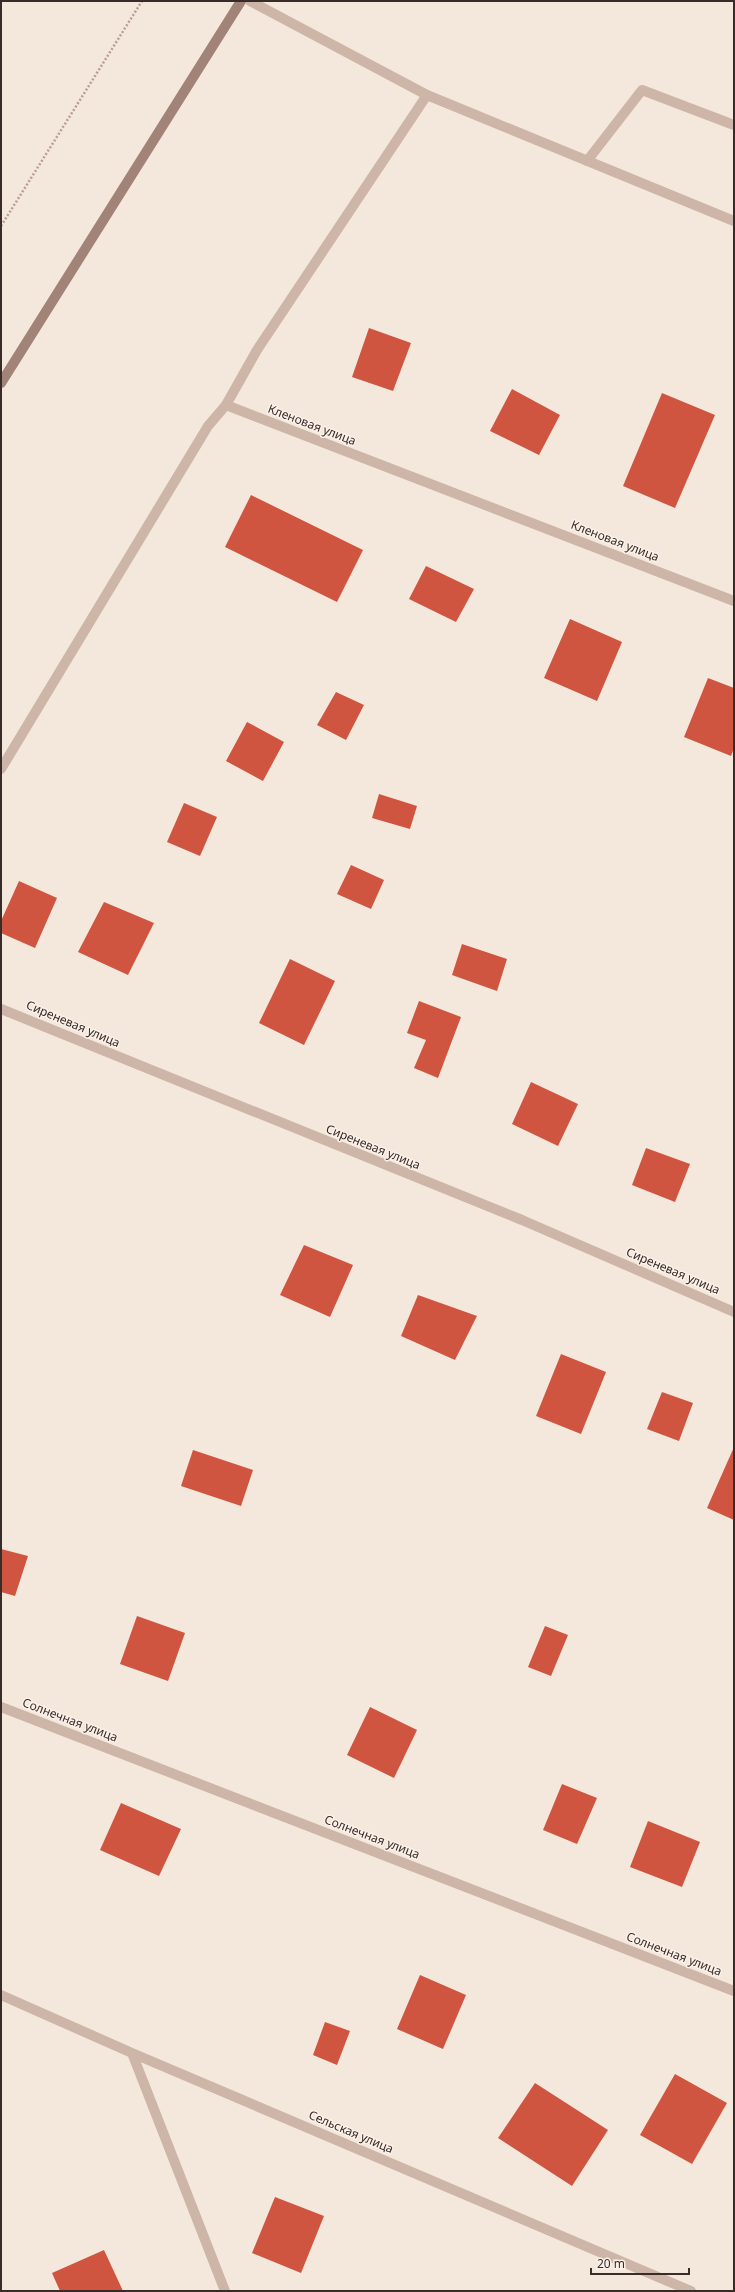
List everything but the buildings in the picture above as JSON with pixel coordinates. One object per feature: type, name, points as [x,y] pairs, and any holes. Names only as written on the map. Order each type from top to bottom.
[{"type":"main road","points":[[1,383],[241,1]]},
{"type":"street","points":[[250,1],[427,95],[734,222]]},
{"type":"street","points":[[587,161],[642,90],[734,125]]},
{"type":"street","points":[[1,769],[208,426],[226,405],[256,350],[427,95]]},
{"type":"street","name":"Кленовая улица","points":[[226,405],[734,601]]},
{"type":"street","name":"Сиреневая улица","points":[[1,1009],[522,1220],[734,1312]]},
{"type":"street","name":"Солнечная улица","points":[[1,1707],[734,1991]]},
{"type":"street","name":"Сельская улица","points":[[1,1995],[132,2053],[691,2291]]},
{"type":"street","points":[[132,2053],[225,2291]]},
{"type":"path","points":[[1,226],[142,1]]}]
